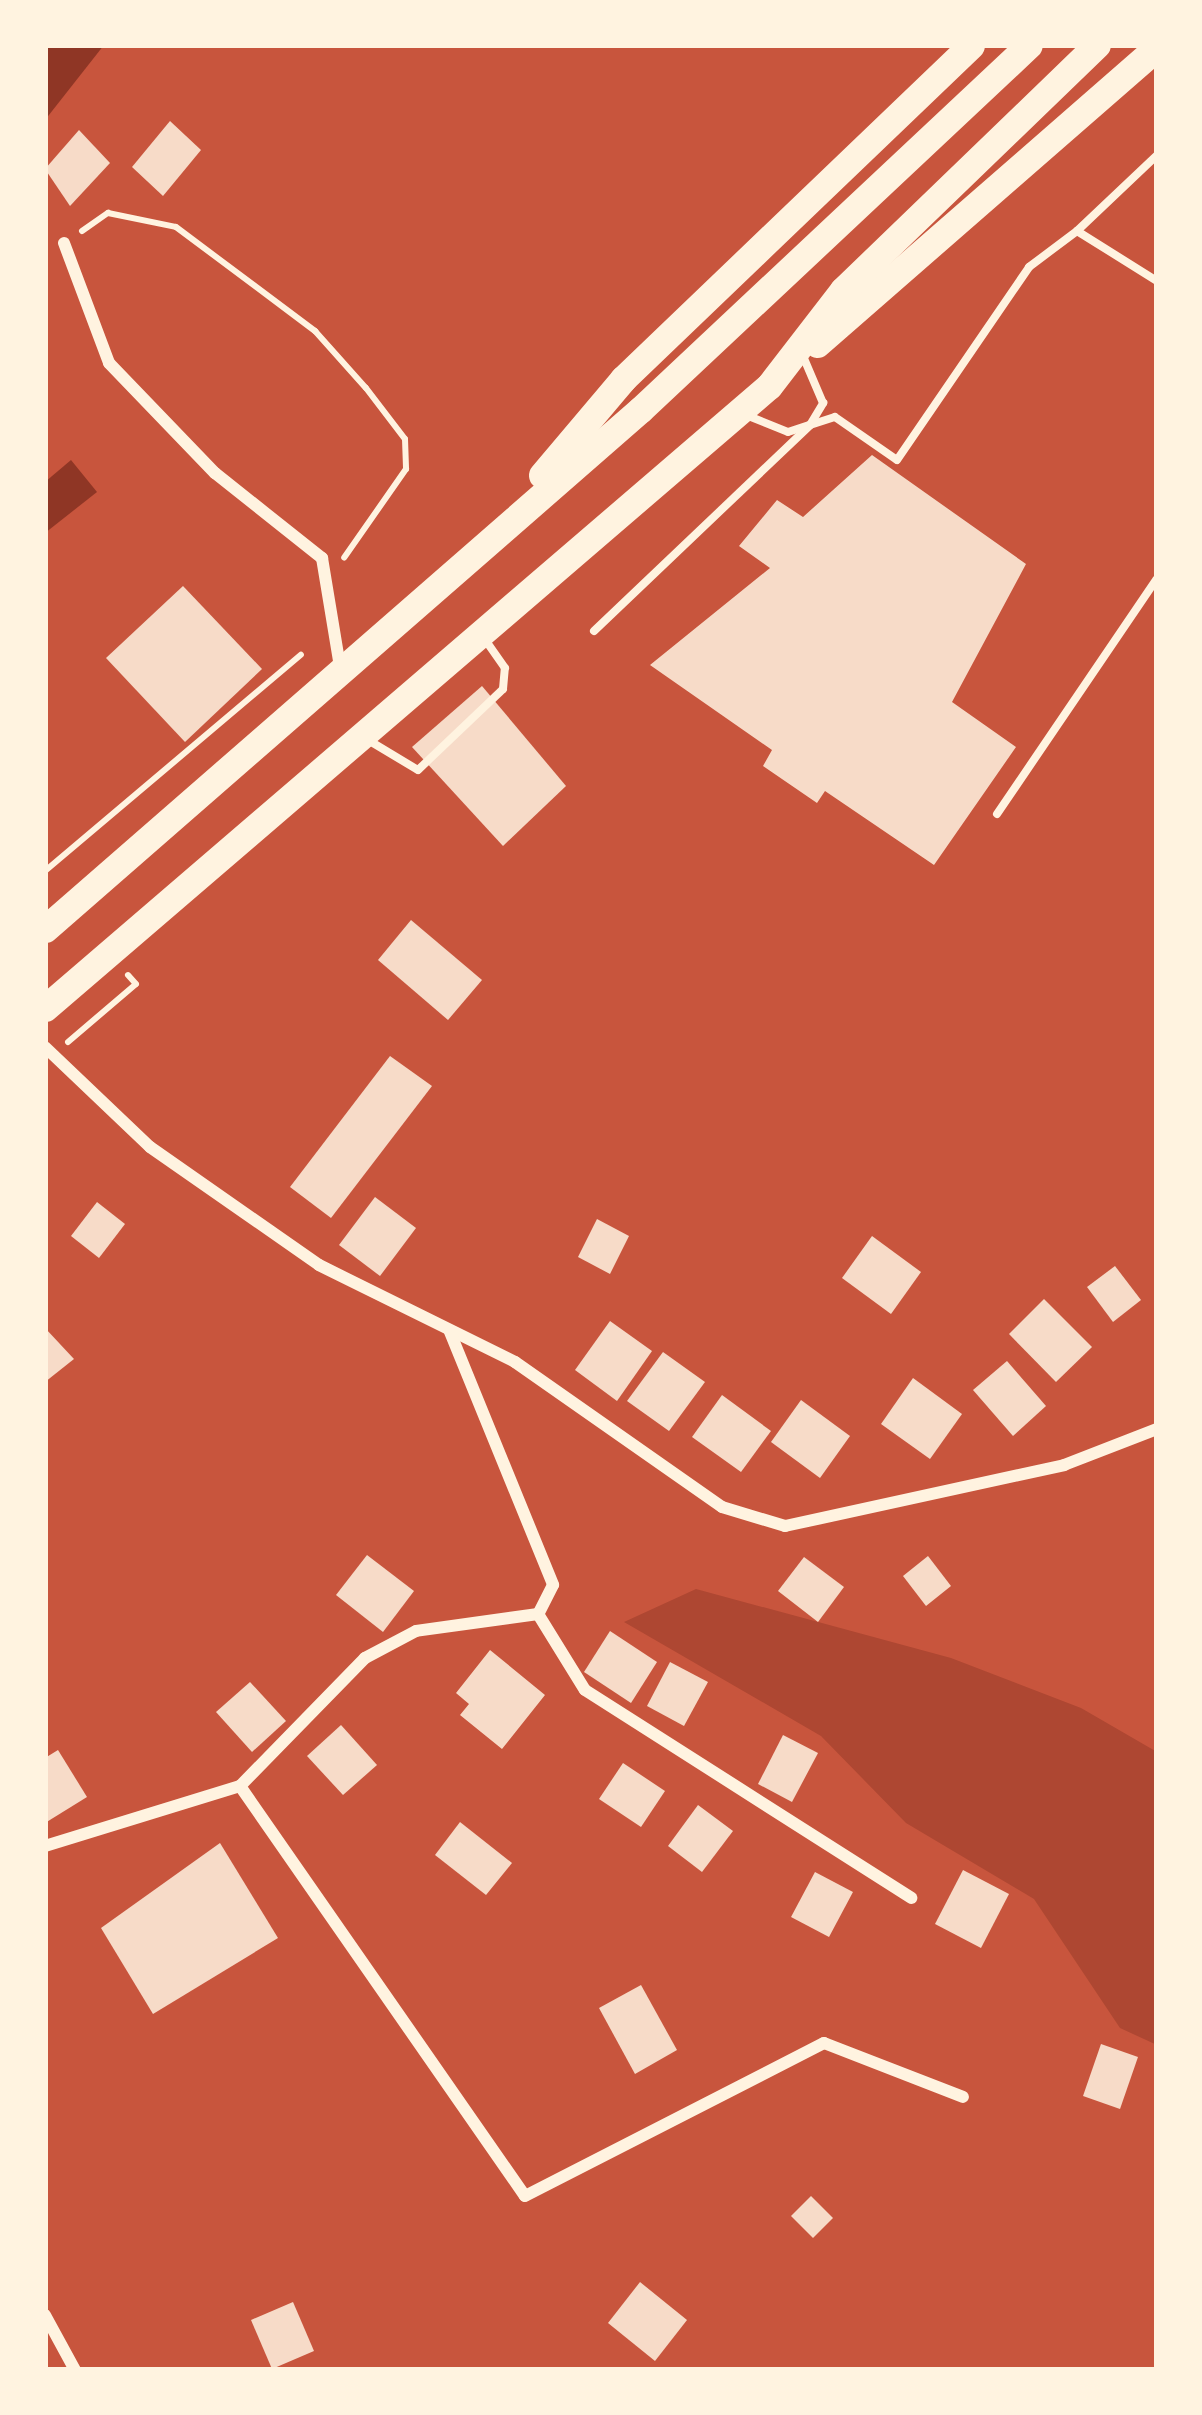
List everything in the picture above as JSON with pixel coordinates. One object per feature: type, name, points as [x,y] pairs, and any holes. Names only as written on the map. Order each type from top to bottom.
[{"type":"highway","points":[[507,518],[623,379],[971,45]]},
{"type":"highway","points":[[45,929],[507,518],[640,410],[1029,45]]},
{"type":"highway","points":[[769,386],[843,290],[1097,45]]},
{"type":"highway","points":[[45,1008],[1157,47]]},
{"type":"street","points":[[64,243],[109,362],[329,574],[340,668]]},
{"type":"street","points":[[49,1051],[217,1194],[450,1332],[515,1362],[722,1507],[785,1526],[1064,1465],[1157,1429]]},
{"type":"street","points":[[450,1332],[553,1585],[538,1614]]},
{"type":"street","points":[[45,1846],[240,1786],[365,1658],[416,1631],[538,1614]]},
{"type":"street","points":[[538,1614],[585,1690],[911,1898]]},
{"type":"street","points":[[240,1786],[525,2196],[824,2043],[963,2097]]},
{"type":"street","points":[[45,2315],[75,2370]]},
{"type":"lane","points":[[740,411],[788,432],[835,417],[897,460],[1029,267],[1077,231],[1157,155]]},
{"type":"lane","points":[[1077,231],[1157,281]]},
{"type":"lane","points":[[594,631],[810,425],[823,403],[803,356]]},
{"type":"lane","points":[[997,814],[1157,579]]},
{"type":"lane","points":[[362,736],[418,770],[503,688],[505,668],[481,634]]},
{"type":"path","points":[[64,243],[108,213],[176,227],[315,331],[366,388],[405,439],[406,469],[329,574]]},
{"type":"path","points":[[45,871],[301,655]]},
{"type":"path","points":[[49,1051],[136,984]]},
{"type":"shaded area","points":[[45,45],[104,45],[45,120]]},
{"type":"shaded area","points":[[71,460],[97,492],[45,533],[45,482]]},
{"type":"shaded area","points":[[696,1589],[951,1658],[1081,1708],[1157,1752],[1157,2045],[1120,2028],[1034,1899],[906,1823],[821,1736],[624,1622]]},
{"type":"building","points":[[170,121],[201,150],[163,196],[132,167]]},
{"type":"building","points":[[79,130],[110,163],[70,206],[45,169]]},
{"type":"building","points":[[872,455],[1026,564],[952,702],[1016,747],[934,865],[825,791],[817,803],[763,766],[772,750],[650,665],[770,568],[739,546],[777,500],[803,517]]},
{"type":"building","points":[[183,586],[262,669],[185,742],[106,658]]},
{"type":"building","points":[[482,686],[566,786],[503,846],[412,747]]},
{"type":"building","points":[[411,920],[482,980],[448,1020],[378,960]]},
{"type":"building","points":[[390,1056],[432,1086],[331,1218],[290,1187]]},
{"type":"building","points":[[375,1197],[416,1228],[380,1276],[339,1245]]},
{"type":"building","points":[[97,1202],[125,1224],[99,1258],[71,1236]]},
{"type":"building","points":[[597,1219],[629,1236],[610,1274],[578,1257]]},
{"type":"building","points":[[872,1236],[921,1272],[891,1314],[842,1278]]},
{"type":"building","points":[[1115,1266],[1141,1300],[1113,1322],[1087,1287]]},
{"type":"building","points":[[1044,1299],[1092,1347],[1056,1382],[1009,1334]]},
{"type":"building","points":[[610,1321],[652,1351],[617,1401],[575,1370]]},
{"type":"building","points":[[45,1328],[74,1359],[45,1382]]},
{"type":"building","points":[[663,1352],[705,1382],[669,1431],[627,1401]]},
{"type":"building","points":[[1007,1361],[1046,1406],[1013,1436],[973,1390]]},
{"type":"building","points":[[913,1378],[962,1414],[930,1459],[881,1424]]},
{"type":"building","points":[[722,1395],[771,1431],[741,1472],[692,1437]]},
{"type":"building","points":[[801,1400],[850,1436],[820,1478],[771,1442]]},
{"type":"building","points":[[367,1555],[414,1591],[383,1632],[336,1595]]},
{"type":"building","points":[[928,1556],[951,1586],[926,1606],[903,1576]]},
{"type":"building","points":[[804,1557],[844,1587],[818,1622],[778,1591]]},
{"type":"building","points":[[610,1631],[657,1662],[631,1703],[584,1672]]},
{"type":"building","points":[[490,1650],[545,1695],[502,1749],[460,1715],[469,1704],[456,1693]]},
{"type":"building","points":[[670,1662],[708,1682],[684,1726],[647,1706]]},
{"type":"building","points":[[250,1682],[286,1721],[252,1752],[216,1712]]},
{"type":"building","points":[[341,1725],[377,1765],[343,1795],[307,1756]]},
{"type":"building","points":[[783,1735],[818,1753],[792,1802],[758,1784]]},
{"type":"building","points":[[58,1750],[87,1797],[45,1823],[45,1758]]},
{"type":"building","points":[[623,1763],[665,1791],[641,1827],[599,1799]]},
{"type":"building","points":[[698,1805],[733,1831],[702,1872],[668,1846]]},
{"type":"building","points":[[460,1822],[512,1863],[486,1895],[435,1855]]},
{"type":"building","points":[[220,1843],[278,1938],[153,2014],[101,1928]]},
{"type":"building","points":[[963,1870],[1009,1894],[981,1948],[935,1924]]},
{"type":"building","points":[[815,1872],[853,1892],[829,1937],[791,1917]]},
{"type":"building","points":[[641,1985],[677,2050],[635,2074],[599,2008]]},
{"type":"building","points":[[1101,2044],[1138,2057],[1120,2109],[1083,2096]]},
{"type":"building","points":[[811,2196],[833,2218],[813,2238],[791,2216]]},
{"type":"building","points":[[640,2282],[687,2320],[655,2361],[608,2323]]},
{"type":"building","points":[[293,2302],[314,2351],[272,2369],[251,2320]]}]
